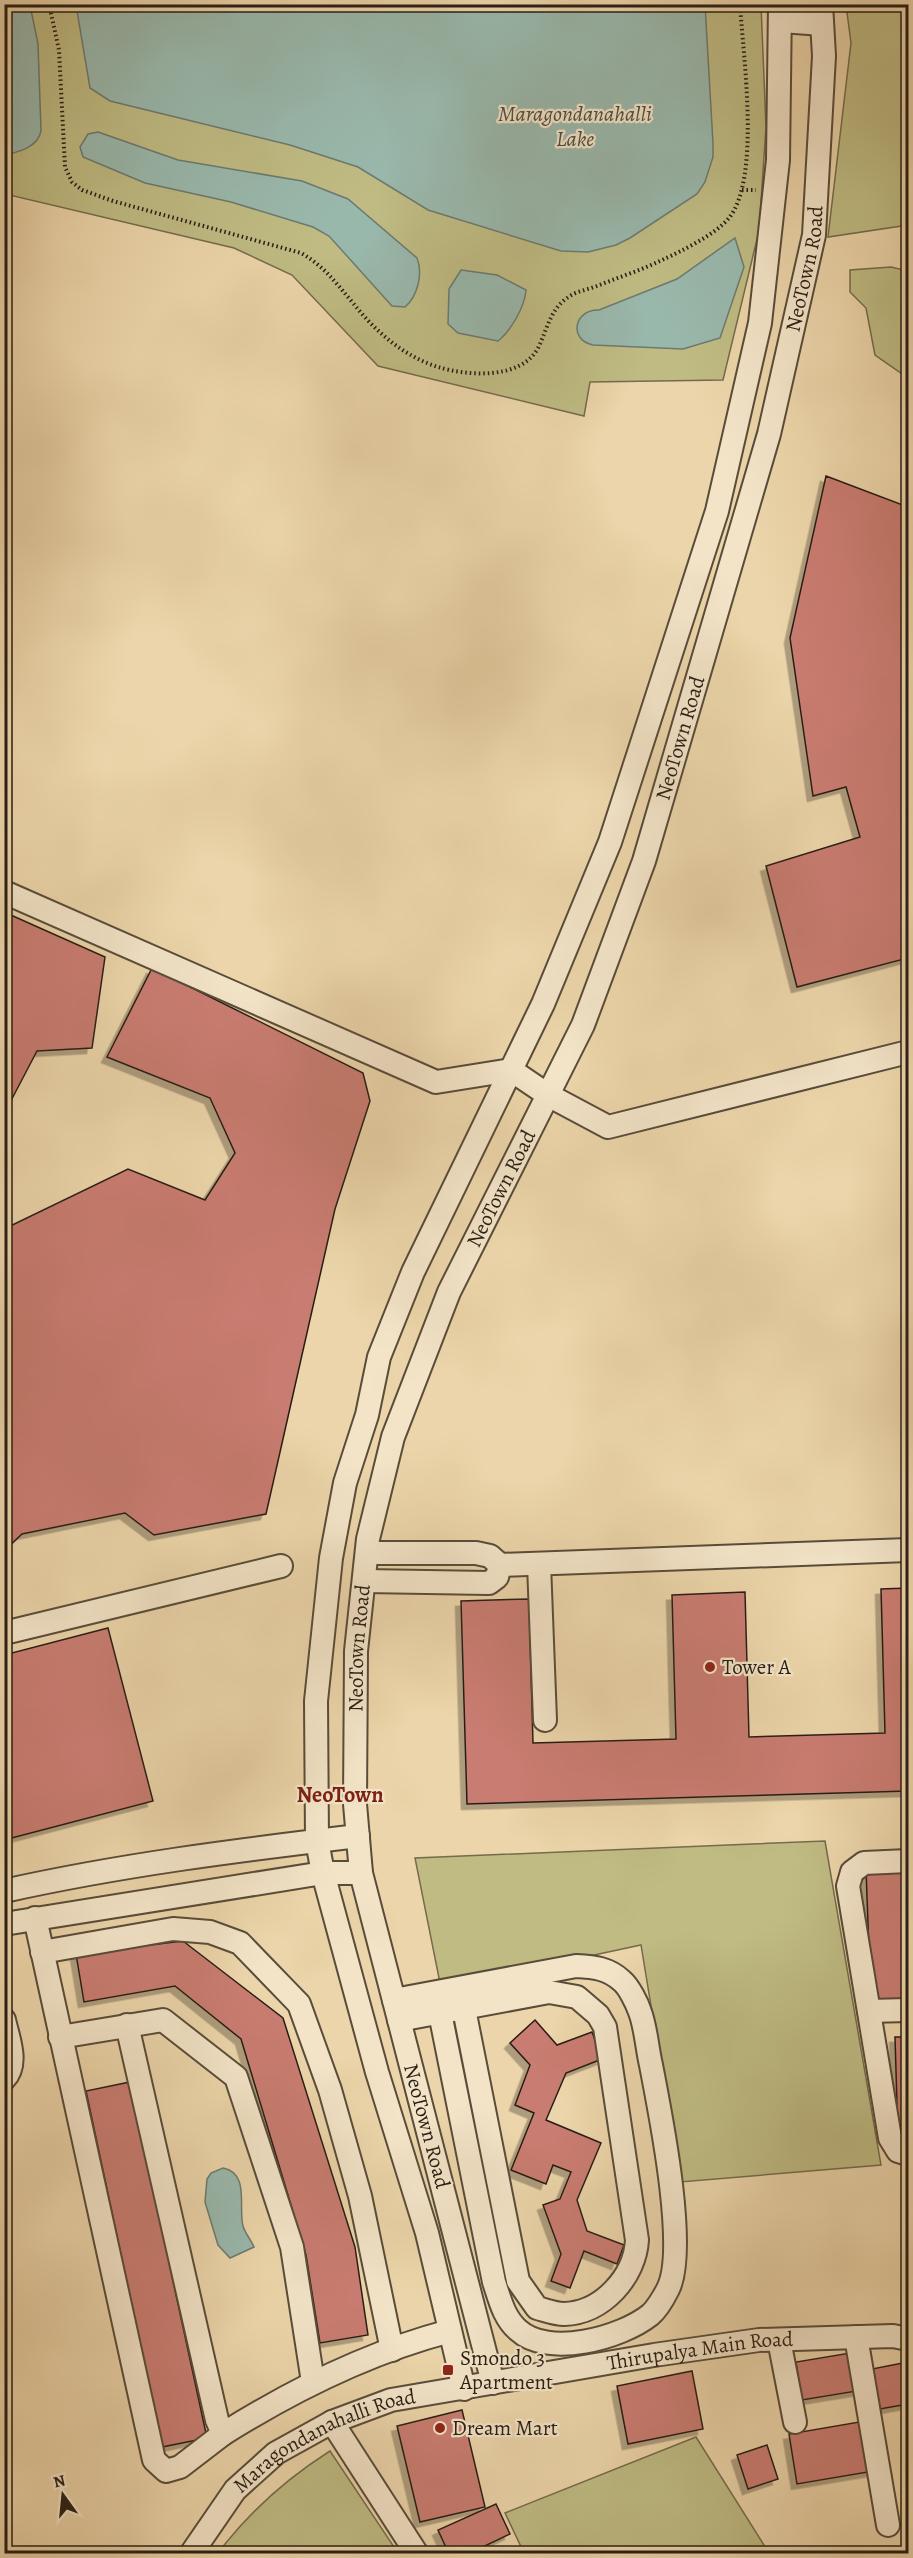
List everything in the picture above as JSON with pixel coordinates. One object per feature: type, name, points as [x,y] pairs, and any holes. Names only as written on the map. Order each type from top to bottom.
[{"type":"street","points":[[781,13],[822,14]]},
{"type":"street","name":"NeoTown Road","points":[[464,2389],[427,2233],[377,2072],[323,1873],[317,1841],[316,1701],[331,1558],[345,1483],[367,1415],[379,1357],[404,1294],[543,1004],[610,842],[717,511],[760,322],[778,160],[781,13]]},
{"type":"street","name":"NeoTown Road","points":[[493,2384],[361,1873],[355,1804],[356,1651],[367,1553],[393,1437],[449,1292],[583,1025],[644,861],[769,434],[814,236],[824,56],[822,14]]},
{"type":"street","points":[[4,892],[436,1082],[511,1070],[548,1095],[608,1127],[909,1052]]},
{"type":"street","points":[[367,1553],[476,1553],[490,1556],[500,1565],[909,1550]]},
{"type":"street","points":[[539,1564],[545,1720]]},
{"type":"street","points":[[364,1581],[489,1582],[497,1577],[500,1565]]},
{"type":"street","points":[[4,1633],[281,1566]]},
{"type":"street","points":[[4,1891],[52,1880],[358,1836]]},
{"type":"street","points":[[909,1861],[864,1863],[852,1872],[848,1886],[890,2138],[898,2151],[909,2154]]},
{"type":"street","points":[[4,1924],[323,1873],[361,1873]]},
{"type":"street","points":[[36,1918],[60,2037],[154,2460],[166,2471],[180,2467],[223,2434],[313,2382],[427,2337],[453,2341]]},
{"type":"street","points":[[41,1947],[173,1929],[210,1932],[240,1943],[299,2004],[330,2090],[360,2196],[392,2350]]},
{"type":"street","points":[[397,2010],[576,1966],[603,1968],[623,1982],[640,2011],[666,2145],[676,2257],[669,2288],[651,2314],[625,2330],[599,2339],[557,2344],[537,2342],[519,2331],[506,2316],[494,2282],[440,2013]]},
{"type":"street","points":[[397,2010],[440,2013],[549,1992],[577,1997],[598,2015],[605,2027],[637,2240],[636,2257],[614,2293],[582,2311],[562,2314],[537,2308],[518,2281],[464,2009]]},
{"type":"street","points":[[869,2011],[909,2010]]},
{"type":"street","points":[[4,2019],[12,2059],[11,2072],[4,2079]]},
{"type":"street","points":[[60,2037],[163,2020],[236,2077],[292,2247],[313,2382]]},
{"type":"street","points":[[127,2025],[217,2420],[223,2434]]},
{"type":"street","name":"Thirupalya Main Road","points":[[493,2384],[654,2355],[759,2340],[894,2336],[909,2338]]},
{"type":"street","points":[[856,2337],[888,2525]]},
{"type":"street","points":[[779,2340],[795,2422]]},
{"type":"street","name":"Maragondanahalli Road","points":[[191,2553],[235,2490],[276,2453],[332,2421],[391,2400],[493,2384]]},
{"type":"street","points":[[332,2421],[417,2553]]},
{"type":"path","points":[[49,4],[59,50],[65,167],[76,186],[113,201],[301,253],[324,268],[366,317],[407,354],[439,367],[457,371],[494,373],[520,365],[537,351],[553,312],[568,297],[665,259],[707,235],[728,219],[742,190],[749,151],[740,4]]},
{"type":"shaded area","points":[[5,5],[761,5],[766,127],[759,231],[723,380],[590,382],[584,416],[378,366],[292,275],[234,248],[5,194]]},
{"type":"shaded area","points":[[846,5],[908,5],[908,225],[828,237],[851,43]]},
{"type":"shaded area","points":[[891,267],[908,271],[908,378],[875,355],[866,308],[850,292],[850,270]]},
{"type":"shaded area","points":[[825,1841],[881,2165],[680,2182],[641,1945],[441,1988],[415,1858]]},
{"type":"shaded area","points":[[696,2437],[769,2553],[524,2553],[505,2513]]},
{"type":"shaded area","points":[[330,2451],[398,2553],[218,2553],[269,2497]]},
{"type":"water","points":[[5,4],[30,5],[38,44],[41,131],[32,145],[5,155]]},
{"type":"water","name":"Maragondanahalli Lake","points":[[76,5],[705,5],[713,157],[705,182],[697,194],[630,238],[616,245],[588,252],[561,251],[428,210],[358,167],[290,145],[110,101],[90,88]]},
{"type":"water","points":[[98,132],[178,160],[302,181],[348,199],[417,258],[419,277],[413,297],[405,307],[392,306],[329,236],[313,227],[231,202],[145,183],[83,157],[80,147],[88,134]]},
{"type":"water","points":[[735,238],[744,267],[720,338],[683,349],[593,345],[580,337],[577,325],[584,314],[677,279]]},
{"type":"water","points":[[461,270],[497,275],[526,290],[516,318],[498,341],[458,333],[448,324],[449,289]]},
{"type":"water","points":[[223,2168],[237,2176],[241,2192],[243,2226],[254,2247],[230,2258],[218,2245],[205,2202],[207,2179],[211,2173]]},
{"type":"building","points":[[826,476],[908,507],[908,958],[797,987],[766,866],[860,837],[846,787],[813,796],[790,638]]},
{"type":"building","points":[[4,912],[105,957],[92,1048],[37,1051],[4,1114]]},
{"type":"building","points":[[152,968],[363,1073],[370,1101],[335,1209],[266,1514],[154,1535],[125,1513],[22,1534],[4,1551],[4,1229],[128,1169],[205,1200],[235,1153],[210,1098],[107,1057]]},
{"type":"building","name":"Tower A","points":[[908,1588],[908,1791],[467,1804],[461,1601],[529,1599],[533,1743],[676,1739],[672,1595],[745,1592],[749,1737],[885,1733],[881,1589]]},
{"type":"building","points":[[108,1628],[153,1801],[4,1840],[4,1655]]},
{"type":"building","points":[[908,1868],[908,2002],[871,2003],[866,1870]]},
{"type":"building","points":[[183,1941],[283,2018],[355,2247],[368,2335],[320,2343],[306,2255],[241,2039],[175,1986],[84,2002],[76,1954]]},
{"type":"building","points":[[535,2020],[557,2045],[592,2032],[602,2059],[566,2073],[546,2120],[601,2143],[577,2200],[587,2231],[624,2245],[617,2264],[584,2251],[570,2288],[551,2281],[561,2254],[543,2205],[560,2199],[571,2172],[553,2165],[546,2184],[511,2170],[534,2113],[515,2105],[530,2065],[510,2043]]},
{"type":"building","points":[[895,2037],[908,2037],[908,2138],[898,2139]]},
{"type":"building","points":[[130,2082],[207,2438],[162,2447],[86,2091]]},
{"type":"building","points":[[856,2352],[863,2390],[802,2400],[796,2362]]},
{"type":"building","points":[[908,2362],[908,2404],[880,2409],[872,2369]]},
{"type":"building","points":[[692,2371],[703,2429],[628,2444],[617,2386]]},
{"type":"building","points":[[462,2410],[485,2507],[420,2522],[397,2426]]},
{"type":"building","points":[[865,2421],[874,2471],[797,2484],[789,2434]]},
{"type":"building","points":[[767,2445],[778,2479],[748,2489],[737,2455]]},
{"type":"building","points":[[496,2504],[510,2534],[468,2554],[449,2554],[438,2530]]},
{"type":"place","name":"Tower A","points":[[710,1667]]},
{"type":"place","name":"Smondo 3 Apartment","points":[[448,2370]]},
{"type":"place","name":"Dream Mart","points":[[440,2428]]},
{"type":"district","name":"NeoTown","points":[[340,1795]]}]
